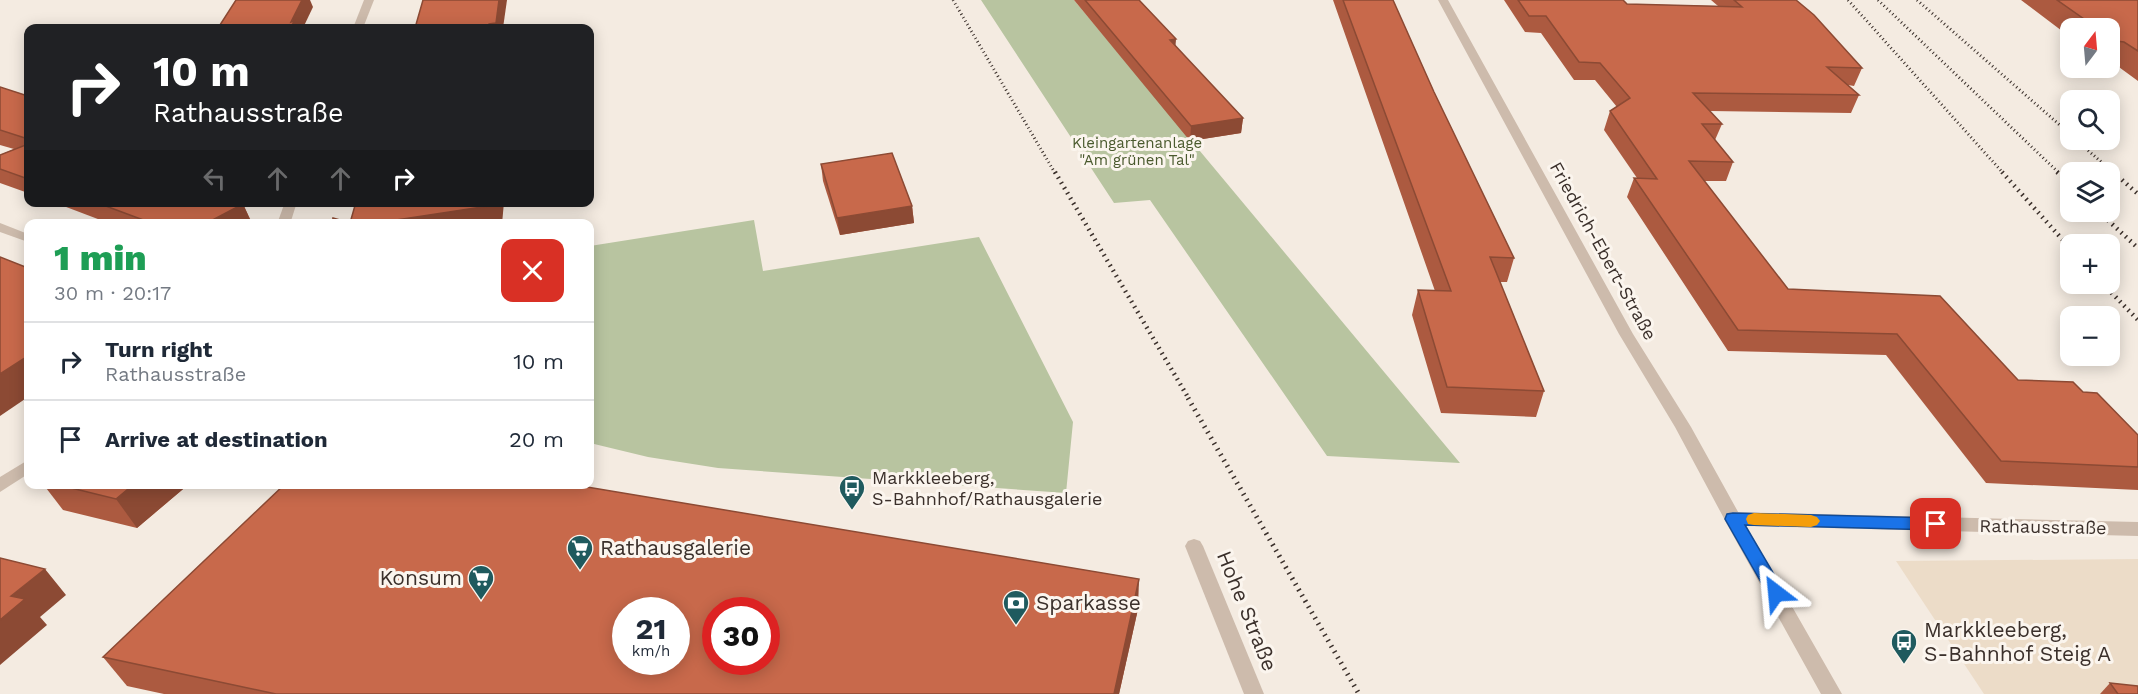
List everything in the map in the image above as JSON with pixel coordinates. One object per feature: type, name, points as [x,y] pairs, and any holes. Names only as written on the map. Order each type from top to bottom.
[{"type":"street","points":[[360,24],[369,0]]},
{"type":"street","name":"Friedrich-Ebert-Straße","points":[[1443,0],[1626,333],[1683,428],[1832,694]]},
{"type":"street","points":[[0,227],[24,236]]},
{"type":"street","points":[[0,486],[24,469]]},
{"type":"street","name":"Rathausstraße","points":[[1733,519],[2138,529]]},
{"type":"street","name":"Hohe Straße","points":[[1194,546],[1254,694]]},
{"type":"green space","name":"Kleingartenanlage \"Am grünen Tal\"","points":[[981,0],[1074,0],[1460,463],[1327,456],[1150,200],[1114,203]]},
{"type":"green space","points":[[754,220],[763,271],[979,237],[1073,422],[1066,493],[718,468],[648,457],[594,444],[594,245]]},
{"type":"shaded area","points":[[2138,559],[2138,694],[1984,694],[1896,561]]},
{"type":"building","points":[[236,0],[302,0],[291,22],[294,21],[293,24],[221,24]]},
{"type":"building","points":[[423,0],[499,0],[496,23],[416,24]]},
{"type":"building","points":[[1085,0],[1139,0],[1176,39],[1170,40],[1243,118],[1191,126]]},
{"type":"building","points":[[1343,0],[1393,0],[1434,92],[1514,258],[1490,257],[1544,391],[1447,387],[1418,290],[1451,291]]},
{"type":"building","points":[[1518,0],[1623,0],[1627,4],[1742,7],[1734,0],[1796,0],[1814,15],[1862,68],[1827,67],[1859,95],[1693,93],[1722,124],[1702,124],[1733,162],[1689,161],[1788,289],[1940,296],[2018,380],[2073,382],[2083,392],[2097,393],[2138,435],[2138,467],[2001,461],[1897,334],[1738,330],[1634,178],[1657,179],[1610,111],[1630,98],[1600,63],[1579,62],[1546,16],[1529,16]]},
{"type":"building","points":[[2057,0],[2138,0],[2138,51],[2120,42],[2120,18],[2083,18]]},
{"type":"building","points":[[0,87],[24,95],[24,138],[0,130]]},
{"type":"building","points":[[24,146],[24,178],[0,169],[0,155]]},
{"type":"building","points":[[892,153],[912,206],[837,218],[821,164]]},
{"type":"building","points":[[108,207],[237,207],[214,219],[141,219]]},
{"type":"building","points":[[355,207],[482,207],[403,219],[351,219]]},
{"type":"building","points":[[0,257],[24,266],[24,359],[0,374]]},
{"type":"building","name":"Rathausgalerie","points":[[594,488],[1139,579],[1114,694],[276,694],[103,657],[280,489]]},
{"type":"building","points":[[75,489],[128,489],[116,499]]},
{"type":"building","points":[[0,558],[45,569],[11,596],[25,599],[0,620]]},
{"type":"building","points":[[2110,683],[2138,686],[2138,694],[2118,694]]},
{"type":"railway","points":[[953,0],[1055,173]]},
{"type":"railway","points":[[1848,0],[2003,173]]},
{"type":"railway","points":[[1878,0],[2059,173]]},
{"type":"railway","points":[[1917,0],[2060,125]]},
{"type":"railway","points":[[2088,150],[2101,162]]},
{"type":"railway","points":[[1055,172],[1189,399]]},
{"type":"railway","points":[[2002,172],[2060,237]]},
{"type":"railway","points":[[2057,172],[2060,175]]},
{"type":"railway","points":[[2120,178],[2138,194]]},
{"type":"railway","points":[[2110,222],[2138,248]]},
{"type":"railway","points":[[2113,294],[2138,320]]},
{"type":"railway","points":[[1188,398],[1359,694]]},
{"type":"slow traffic","points":[[1754,519],[1811,521]]},
{"type":"place","name":"Markkleeberg, S-Bahnhof/Rathausgalerie","points":[[852,511]]},
{"type":"place","name":"Rathausgalerie","points":[[580,571]]},
{"type":"place","name":"Konsum","points":[[481,601]]},
{"type":"place","name":"Sparkasse","points":[[1016,626]]},
{"type":"place","name":"Markkleeberg, S-Bahnhof Steig A","points":[[1904,665]]},
{"type":"route","points":[[1776,593],[1733,519],[1936,524]]}]
